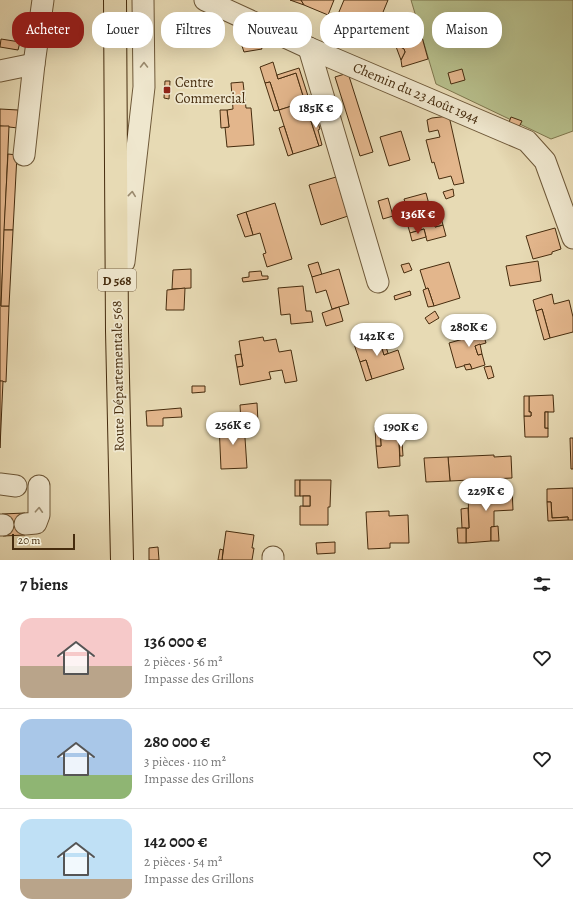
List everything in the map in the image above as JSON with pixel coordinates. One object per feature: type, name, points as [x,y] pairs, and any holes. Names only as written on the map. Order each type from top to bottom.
[{"type":"main road","name":"Route Départementale 568","points":[[115,0],[117,330],[122,560]]},
{"type":"street","points":[[24,156],[43,0]]},
{"type":"street","points":[[117,330],[144,87],[143,0]]},
{"type":"street","name":"Chemin du 23 Août 1944","points":[[204,0],[233,13]]},
{"type":"street","points":[[309,48],[378,282]]},
{"type":"street","name":"Chemin du 23 Août 1944","points":[[309,48],[527,141],[545,161],[573,238]]},
{"type":"street","points":[[0,71],[34,64]]},
{"type":"street","points":[[25,524],[36,523],[39,516],[39,486]]},
{"type":"green space","points":[[411,0],[573,0],[573,131],[551,139],[436,84],[424,44],[424,12],[415,12]]},
{"type":"building","points":[[290,0],[301,0],[304,5]]},
{"type":"building","points":[[301,0],[334,0],[329,12],[321,12],[304,5]]},
{"type":"building","points":[[344,0],[388,0],[383,12],[339,12]]},
{"type":"building","points":[[1,39],[12,41],[12,48],[18,48],[18,50],[0,47]]},
{"type":"building","points":[[424,44],[428,59],[402,67],[401,60],[405,52],[402,48],[424,48]]},
{"type":"building","points":[[243,48],[262,49],[244,52]]},
{"type":"building","points":[[396,48],[404,49],[405,52],[401,60]]},
{"type":"building","points":[[273,62],[278,79],[296,73],[305,102],[279,110],[270,82],[265,83],[260,67]]},
{"type":"building","points":[[299,68],[308,96],[310,95],[311,100],[305,102],[296,73],[278,79],[277,75]]},
{"type":"building","points":[[462,69],[465,80],[451,84],[448,73]]},
{"type":"building","points":[[348,73],[373,152],[360,156],[335,77]]},
{"type":"building","points":[[165,81],[170,81],[169,99],[164,98]]},
{"type":"building","points":[[243,82],[246,108],[251,108],[254,145],[227,147],[225,127],[229,127],[227,110],[233,109],[231,83]]},
{"type":"building","points":[[270,82],[279,110],[274,111],[265,83]]},
{"type":"building","points":[[311,100],[316,116],[310,118],[319,146],[293,154],[279,110]]},
{"type":"building","points":[[0,109],[18,110],[18,128],[0,126]]},
{"type":"building","points":[[220,110],[227,110],[229,127],[221,128]]},
{"type":"building","points":[[316,116],[320,129],[318,130],[322,145],[319,146],[310,118]]},
{"type":"building","points":[[449,116],[464,183],[454,185],[451,176],[439,179],[434,162],[432,163],[426,140],[440,137],[438,130],[429,132],[427,120]]},
{"type":"building","points":[[511,117],[522,121],[518,129],[508,125]]},
{"type":"building","points":[[0,126],[9,126],[1,306],[9,306],[6,382],[0,381]]},
{"type":"building","points":[[284,126],[293,154],[288,156],[279,128]]},
{"type":"building","points":[[401,131],[410,160],[389,166],[380,137]]},
{"type":"building","points":[[8,154],[17,155],[13,230],[4,230]]},
{"type":"building","points":[[336,177],[348,216],[321,225],[309,185]]},
{"type":"building","points":[[453,189],[454,196],[446,199],[443,192]]},
{"type":"building","points":[[426,193],[435,227],[443,225],[446,236],[427,241],[424,229],[410,233],[407,223],[411,222],[404,199]]},
{"type":"building","points":[[388,198],[393,216],[383,219],[378,201]]},
{"type":"building","points":[[275,203],[292,259],[267,267],[263,254],[266,253],[260,233],[253,235],[246,212]]},
{"type":"building","points":[[246,212],[253,235],[245,237],[237,215]]},
{"type":"building","points":[[440,214],[443,225],[435,227],[432,216]]},
{"type":"building","points":[[555,228],[561,249],[552,252],[552,254],[533,259],[526,236]]},
{"type":"building","points":[[424,229],[426,237],[412,241],[410,233]]},
{"type":"building","points":[[4,230],[13,230],[9,306],[1,306]]},
{"type":"building","points":[[538,261],[541,281],[510,286],[506,266]]},
{"type":"building","points":[[318,262],[322,275],[312,277],[308,265]]},
{"type":"building","points":[[449,262],[460,298],[434,306],[428,288],[426,289],[420,270]]},
{"type":"building","points":[[409,263],[412,270],[404,273],[401,265]]},
{"type":"building","points":[[191,269],[191,288],[172,289],[173,270]]},
{"type":"building","points":[[339,269],[349,304],[332,309],[326,290],[316,293],[312,277]]},
{"type":"building","points":[[261,271],[262,276],[268,276],[268,279],[243,282],[242,278],[249,277],[249,272]]},
{"type":"building","points":[[303,286],[306,311],[311,311],[313,322],[291,324],[290,314],[281,315],[278,288]]},
{"type":"building","points":[[185,288],[184,310],[166,310],[167,290]]},
{"type":"building","points":[[428,288],[434,306],[428,307],[423,290]]},
{"type":"building","points":[[410,291],[411,295],[395,300],[394,296]]},
{"type":"building","points":[[552,294],[554,304],[569,300],[573,317],[573,332],[550,338],[542,309],[536,311],[533,300]]},
{"type":"building","points":[[339,307],[343,321],[326,326],[322,313]]},
{"type":"building","points":[[542,309],[550,338],[544,340],[536,311]]},
{"type":"building","points":[[435,311],[439,318],[429,324],[425,318]]},
{"type":"building","points":[[479,318],[486,343],[475,346],[478,355],[482,354],[485,365],[472,369],[470,364],[456,368],[449,343],[474,336],[470,320]]},
{"type":"building","points":[[378,333],[384,355],[398,350],[404,369],[372,379],[366,360],[360,362],[353,341]]},
{"type":"building","points":[[263,337],[264,341],[276,339],[279,352],[291,350],[297,381],[285,383],[282,370],[269,372],[271,379],[240,385],[237,367],[243,366],[239,341]]},
{"type":"building","points":[[385,344],[388,353],[384,355],[381,345]]},
{"type":"building","points":[[480,344],[482,354],[478,355],[475,346]]},
{"type":"building","points":[[241,354],[243,366],[237,367],[235,355]]},
{"type":"building","points":[[366,360],[372,379],[366,381],[360,362]]},
{"type":"building","points":[[470,364],[472,369],[466,370],[464,365]]},
{"type":"building","points":[[491,366],[494,377],[488,379],[484,367]]},
{"type":"building","points":[[0,381],[3,381],[0,448]]},
{"type":"building","points":[[192,386],[205,386],[205,392],[192,393]]},
{"type":"building","points":[[553,395],[554,412],[545,412],[545,428],[548,428],[548,437],[525,437],[524,416],[531,416],[531,412],[529,412],[529,396]]},
{"type":"building","points":[[524,396],[529,396],[529,412],[531,412],[531,416],[524,416]]},
{"type":"building","points":[[257,403],[258,422],[241,423],[240,405]]},
{"type":"building","points":[[181,408],[182,417],[163,418],[163,426],[147,426],[146,411]]},
{"type":"building","points":[[545,412],[548,412],[548,428],[545,428]]},
{"type":"building","points":[[244,423],[247,468],[221,469],[219,424]]},
{"type":"building","points":[[403,425],[404,440],[399,441],[400,466],[378,468],[376,446],[381,446],[380,426]]},
{"type":"building","points":[[380,426],[381,446],[376,446],[375,427]]},
{"type":"building","points":[[570,438],[573,438],[573,469],[571,469]]},
{"type":"building","points":[[399,441],[402,441],[403,456],[400,456]]},
{"type":"building","points":[[494,455],[494,457],[511,456],[512,478],[450,481],[448,457]]},
{"type":"building","points":[[448,457],[450,481],[426,482],[424,458]]},
{"type":"building","points":[[295,480],[300,480],[300,496],[295,496]]},
{"type":"building","points":[[300,480],[331,480],[328,525],[300,525],[300,506],[310,506],[310,496],[300,496]]},
{"type":"building","points":[[573,488],[573,520],[568,520],[568,517],[552,518],[551,502],[547,502],[547,489]]},
{"type":"building","points":[[512,489],[513,510],[494,511],[494,527],[491,527],[491,541],[466,543],[466,528],[469,528],[468,491]]},
{"type":"building","points":[[303,496],[310,496],[310,506],[303,506]]},
{"type":"building","points":[[547,502],[551,502],[552,518],[568,517],[568,520],[548,521]]},
{"type":"building","points":[[468,508],[469,528],[462,528],[461,509]]},
{"type":"building","points":[[389,511],[389,516],[408,515],[409,543],[390,543],[390,548],[368,549],[366,512]]},
{"type":"building","points":[[25,513],[25,535],[3,536],[2,514]]},
{"type":"building","points":[[498,526],[499,541],[491,541],[491,527]]},
{"type":"building","points":[[457,528],[466,528],[466,543],[458,543]]},
{"type":"building","points":[[226,531],[254,535],[252,560],[222,560]]},
{"type":"building","points":[[335,542],[335,553],[317,554],[316,543]]},
{"type":"building","points":[[158,547],[159,560],[149,560],[149,548]]},
{"type":"building","points":[[220,549],[223,550],[222,560],[218,560]]},
{"type":"place","name":"Centre Commercial","points":[[167,90]]}]
